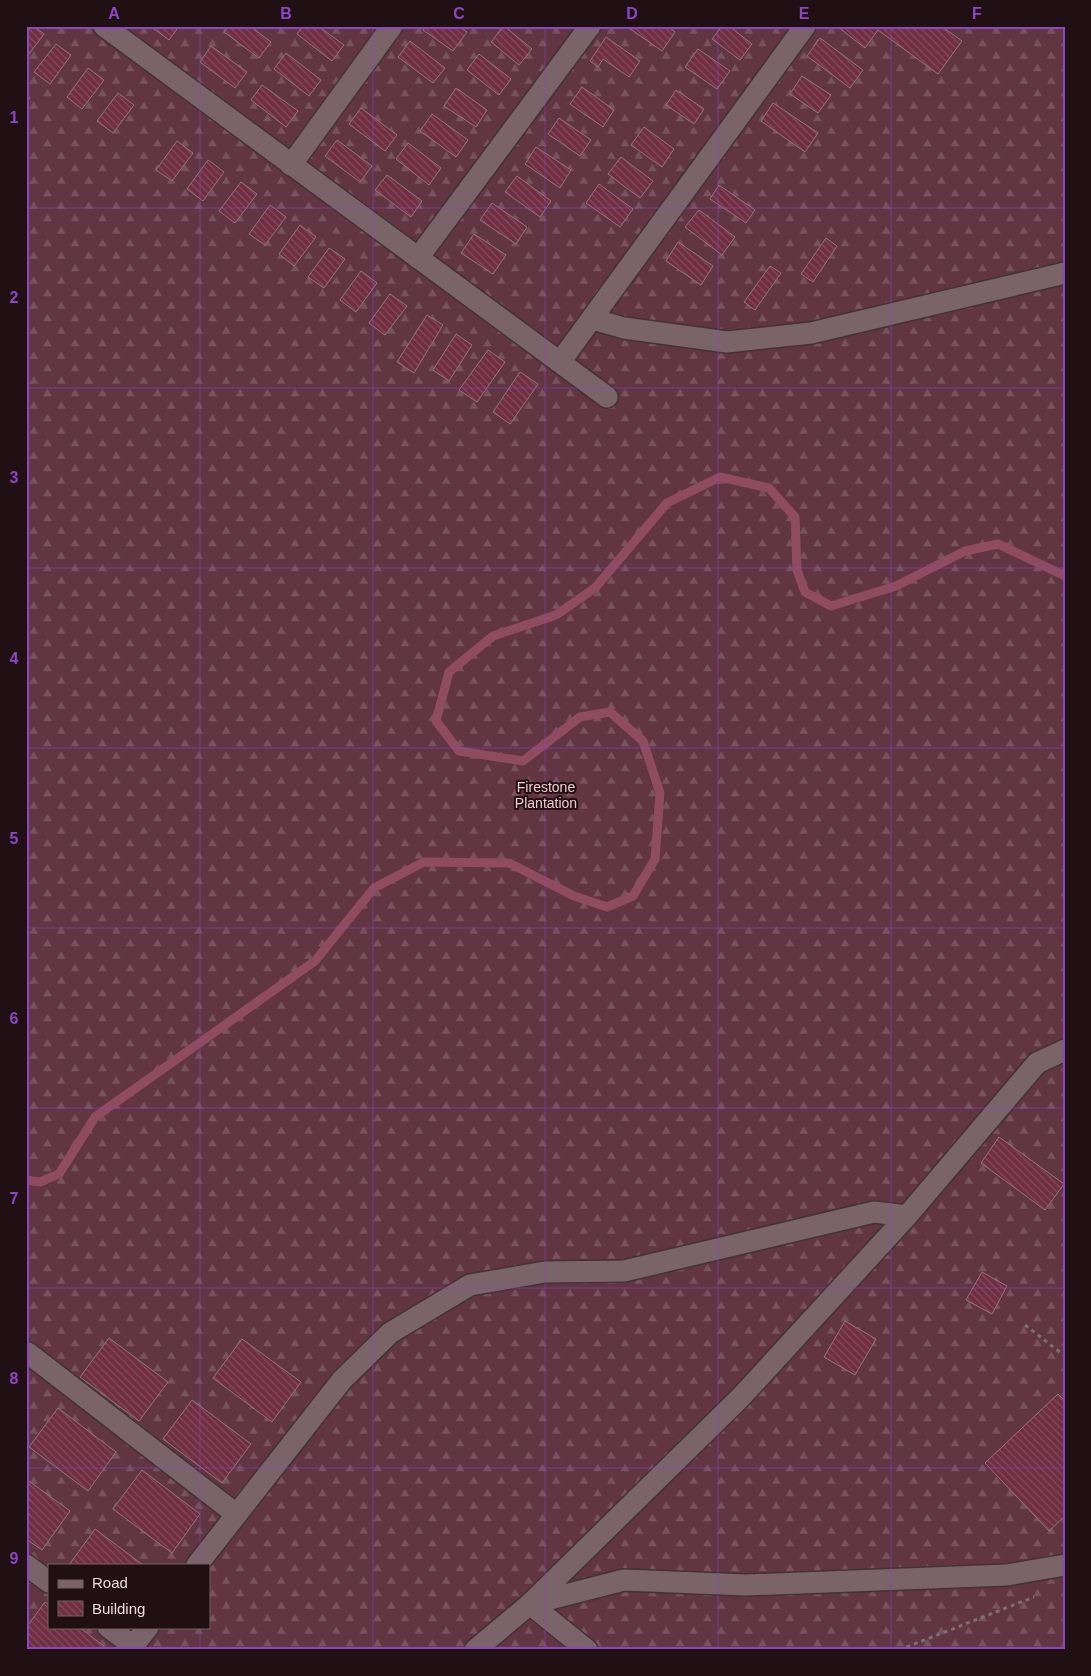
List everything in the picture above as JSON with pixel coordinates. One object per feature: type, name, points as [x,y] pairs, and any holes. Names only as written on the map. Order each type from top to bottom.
[{"type":"street","points":[[104,26],[607,397]]},
{"type":"street","points":[[291,164],[392,26]]},
{"type":"street","points":[[418,258],[590,26]]},
{"type":"street","points":[[560,362],[806,26]]},
{"type":"street","points":[[592,319],[624,328],[726,342],[811,332],[1065,273]]},
{"type":"street","points":[[475,1650],[530,1604],[741,1397],[907,1216],[1037,1064],[1065,1050]]},
{"type":"street","points":[[197,1564],[348,1373],[390,1333],[470,1285],[545,1272],[624,1271],[874,1212],[907,1216]]},
{"type":"street","points":[[28,1353],[236,1514]]},
{"type":"street","points":[[26,1565],[48,1581]]},
{"type":"street","points":[[530,1604],[624,1580],[746,1585],[1007,1575],[1065,1565]]},
{"type":"street","points":[[530,1604],[587,1650]]},
{"type":"street","points":[[109,1628],[131,1648],[147,1628]]},
{"type":"path","points":[[1025,1325],[1065,1356]]},
{"type":"path","points":[[899,1650],[1043,1594]]},
{"type":"green space","name":"Firestone Plantation","points":[[26,26],[1065,26],[1065,1650],[26,1650]]},
{"type":"building","points":[[26,26],[33,26],[44,34],[26,58]]},
{"type":"building","points":[[150,26],[179,26],[169,40]]},
{"type":"building","points":[[228,26],[250,26],[271,42],[259,58],[224,32]]},
{"type":"building","points":[[303,26],[318,26],[344,45],[332,61],[297,34]]},
{"type":"building","points":[[425,26],[458,26],[467,32],[453,51],[423,30]]},
{"type":"building","points":[[504,26],[532,49],[519,65],[491,42]]},
{"type":"building","points":[[626,26],[667,26],[675,32],[662,51]]},
{"type":"building","points":[[722,26],[729,26],[752,44],[740,60],[712,39]]},
{"type":"building","points":[[838,26],[941,26],[962,41],[938,74],[878,30],[865,48]]},
{"type":"building","points":[[606,37],[640,61],[629,77],[603,59],[598,67],[590,61]]},
{"type":"building","points":[[820,38],[863,70],[850,88],[807,56]]},
{"type":"building","points":[[410,41],[445,68],[433,83],[398,57]]},
{"type":"building","points":[[56,44],[71,55],[50,84],[34,72]]},
{"type":"building","points":[[211,46],[247,72],[235,88],[200,62]]},
{"type":"building","points":[[698,49],[730,71],[717,89],[685,67]]},
{"type":"building","points":[[286,53],[321,80],[309,96],[274,69]]},
{"type":"building","points":[[479,54],[511,79],[499,95],[467,70]]},
{"type":"building","points":[[88,68],[104,80],[82,109],[67,97]]},
{"type":"building","points":[[802,76],[831,95],[818,113],[790,94]]},
{"type":"building","points":[[262,85],[298,111],[286,127],[251,100]]},
{"type":"building","points":[[582,87],[614,110],[603,127],[570,104]]},
{"type":"building","points":[[456,88],[487,110],[476,127],[444,106]]},
{"type":"building","points":[[676,90],[704,109],[694,124],[666,105]]},
{"type":"building","points":[[118,93],[134,105],[113,133],[97,121]]},
{"type":"building","points":[[773,103],[818,133],[805,152],[761,121]]},
{"type":"building","points":[[361,108],[397,135],[385,151],[349,124]]},
{"type":"building","points":[[432,114],[468,140],[456,157],[420,131]]},
{"type":"building","points":[[559,118],[591,140],[580,156],[548,134]]},
{"type":"building","points":[[644,127],[674,149],[662,167],[631,145]]},
{"type":"building","points":[[337,140],[372,166],[360,182],[325,156]]},
{"type":"building","points":[[177,141],[193,153],[172,181],[156,170]]},
{"type":"building","points":[[408,143],[441,168],[429,185],[396,159]]},
{"type":"building","points":[[536,147],[571,170],[560,188],[525,164]]},
{"type":"building","points":[[621,157],[653,181],[640,198],[608,174]]},
{"type":"building","points":[[208,160],[224,172],[203,201],[187,189]]},
{"type":"building","points":[[387,175],[422,201],[411,217],[375,190]]},
{"type":"building","points":[[517,176],[551,201],[540,217],[505,192]]},
{"type":"building","points":[[241,182],[257,194],[235,223],[219,211]]},
{"type":"building","points":[[599,184],[633,209],[620,227],[586,203]]},
{"type":"building","points":[[719,185],[755,210],[746,223],[710,199]]},
{"type":"building","points":[[492,203],[527,227],[516,244],[480,220]]},
{"type":"building","points":[[270,205],[286,217],[265,245],[249,234]]},
{"type":"building","points":[[699,210],[735,237],[722,255],[685,227]]},
{"type":"building","points":[[300,225],[316,237],[294,266],[279,254]]},
{"type":"building","points":[[474,234],[506,255],[493,274],[461,253]]},
{"type":"building","points":[[826,238],[837,246],[813,282],[801,274]]},
{"type":"building","points":[[678,242],[713,266],[701,285],[666,261]]},
{"type":"building","points":[[329,248],[345,259],[324,288],[308,277]]},
{"type":"building","points":[[770,266],[781,273],[755,310],[744,302]]},
{"type":"building","points":[[361,271],[377,283],[356,312],[340,300]]},
{"type":"building","points":[[390,294],[407,306],[385,335],[369,323]]},
{"type":"building","points":[[427,315],[443,325],[414,373],[397,362]]},
{"type":"building","points":[[456,334],[472,345],[449,381],[433,370]]},
{"type":"building","points":[[488,350],[505,362],[477,402],[459,390]]},
{"type":"building","points":[[520,372],[538,384],[510,424],[493,412]]},
{"type":"building","points":[[999,1137],[1064,1184],[1045,1210],[981,1163]]},
{"type":"building","points":[[982,1272],[1007,1286],[992,1314],[966,1300]]},
{"type":"building","points":[[845,1321],[876,1339],[855,1375],[824,1357]]},
{"type":"building","points":[[109,1338],[168,1382],[139,1421],[80,1377]]},
{"type":"building","points":[[242,1339],[301,1382],[272,1422],[213,1378]]},
{"type":"building","points":[[1058,1394],[1065,1401],[1065,1516],[1049,1531],[985,1463]]},
{"type":"building","points":[[192,1400],[251,1444],[222,1483],[163,1439]]},
{"type":"building","points":[[58,1408],[116,1452],[88,1491],[29,1447]]},
{"type":"building","points":[[142,1470],[200,1514],[172,1553],[113,1509]]},
{"type":"building","points":[[26,1479],[70,1511],[42,1550],[26,1539]]},
{"type":"building","points":[[95,1529],[142,1564],[70,1564]]},
{"type":"building","points":[[45,1602],[48,1604],[48,1628],[80,1628],[104,1646],[102,1650],[28,1650],[26,1648],[26,1628]]},
{"type":"waterway","points":[[26,1180],[40,1182],[59,1174],[95,1117],[315,961],[374,888],[424,862],[509,863],[574,896],[607,907],[633,896],[655,859],[660,793],[643,741],[610,712],[580,717],[523,761],[459,751],[436,721],[449,672],[493,636],[556,615],[595,588],[667,503],[720,477],[769,488],[795,517],[797,570],[805,592],[831,606],[896,586],[965,551],[998,544],[1065,576]]}]
